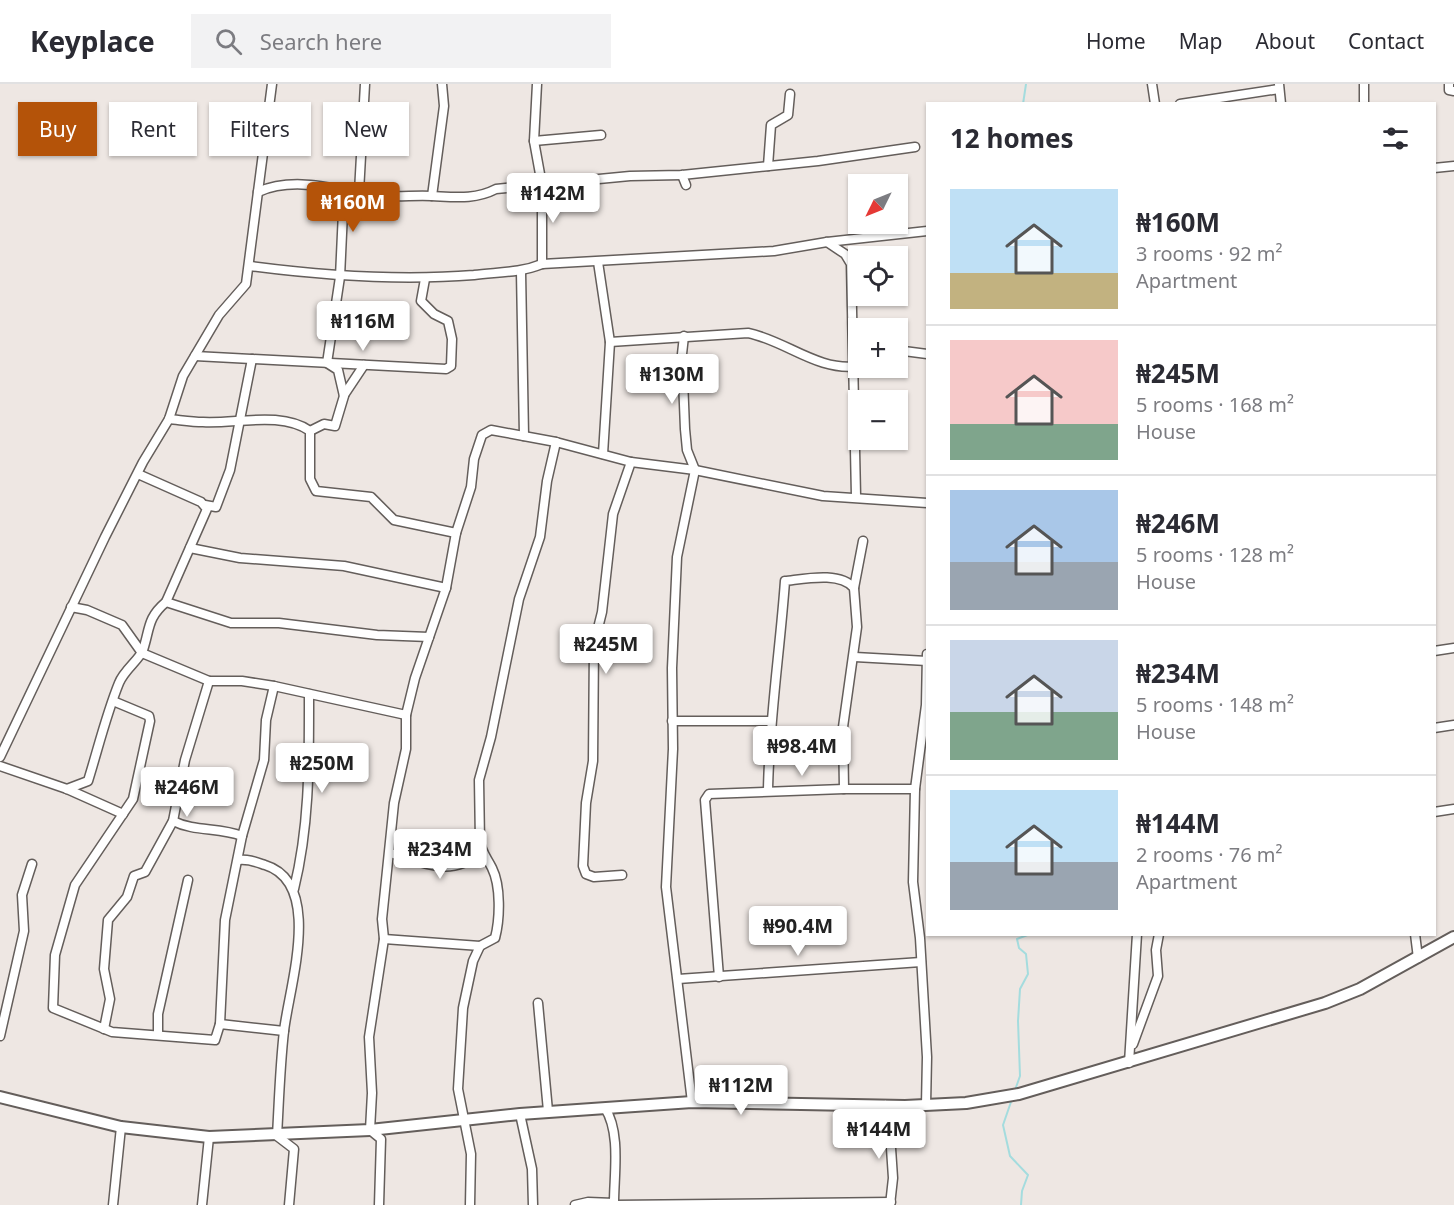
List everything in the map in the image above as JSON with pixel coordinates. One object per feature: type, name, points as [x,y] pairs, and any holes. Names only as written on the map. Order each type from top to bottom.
[{"type":"main road","points":[[0,1097],[121,1127],[209,1137],[277,1136],[370,1130],[520,1114],[692,1102],[905,1106],[999,1098],[1129,1063],[1343,997],[1454,937]]},
{"type":"street","points":[[0,757],[71,607],[138,474],[170,419],[183,376],[219,315],[246,285],[272,84]]},
{"type":"street","points":[[358,192],[365,84]]},
{"type":"street","points":[[432,196],[444,106],[442,84]]},
{"type":"street","points":[[537,84],[534,141],[542,184],[542,264]]},
{"type":"street","points":[[1152,84],[1155,102]]},
{"type":"street","points":[[1364,84],[1364,102]]},
{"type":"street","points":[[1449,84],[1449,90],[1454,91]]},
{"type":"street","points":[[1191,102],[1279,86],[1281,102]]},
{"type":"street","points":[[768,165],[771,125],[788,115],[790,94]]},
{"type":"street","points":[[534,141],[601,135]]},
{"type":"street","points":[[258,192],[279,185],[335,187],[386,196],[462,198],[487,194],[496,189],[630,176],[682,175],[915,147]]},
{"type":"street","points":[[1436,168],[1454,166]]},
{"type":"street","points":[[682,175],[686,185]]},
{"type":"street","points":[[327,363],[340,277],[344,190]]},
{"type":"street","points":[[250,266],[340,277],[425,279],[521,272],[542,264],[774,251],[826,242],[926,231]]},
{"type":"street","points":[[826,242],[845,254],[851,264],[854,318]]},
{"type":"street","points":[[598,262],[610,342],[603,454]]},
{"type":"street","points":[[521,272],[524,436]]},
{"type":"street","points":[[195,356],[446,369],[451,366],[452,339],[448,321],[434,314],[421,301],[425,279]]},
{"type":"street","points":[[610,342],[748,333],[764,336],[816,361],[848,366]]},
{"type":"street","points":[[684,336],[682,354],[685,429],[687,450],[695,470],[677,557],[671,796],[666,887],[692,1102]]},
{"type":"street","points":[[908,352],[926,354]]},
{"type":"street","points":[[138,474],[205,505],[216,507],[230,470],[238,420],[252,359]]},
{"type":"street","points":[[327,363],[338,370],[344,396]]},
{"type":"street","points":[[170,419],[202,422],[278,421],[310,431],[324,424],[335,426],[344,396],[364,365]]},
{"type":"street","points":[[856,378],[856,496]]},
{"type":"street","points":[[379,1205],[381,1139],[370,1130],[372,1093],[369,1037],[384,939],[382,920],[394,803],[406,749],[406,715],[446,588],[456,533],[471,487],[474,459],[482,435],[491,430],[556,442],[631,462],[695,470],[823,496],[856,496],[926,503]]},
{"type":"street","points":[[310,431],[310,479],[316,491],[371,497],[394,520],[456,533]]},
{"type":"street","points":[[384,939],[480,946],[495,938],[498,902],[493,869],[482,852],[479,780],[491,737],[519,599],[540,537],[547,481],[556,442]]},
{"type":"street","points":[[622,875],[594,878],[586,873],[583,866],[586,803],[593,760],[594,644],[602,612],[613,514],[631,462]]},
{"type":"street","points":[[67,789],[88,781],[118,684],[128,665],[142,653],[150,620],[154,612],[166,602],[207,509],[205,505]]},
{"type":"street","points":[[844,789],[843,727],[855,657],[857,627],[854,588],[862,541]]},
{"type":"street","points":[[190,548],[240,558],[344,566],[446,588]]},
{"type":"street","points":[[768,791],[771,721],[785,581],[815,578],[842,580],[854,588]]},
{"type":"street","points":[[166,602],[231,623],[279,623],[377,635],[429,638]]},
{"type":"street","points":[[71,607],[87,610],[122,625],[142,653],[209,681],[242,681],[274,686],[406,715]]},
{"type":"street","points":[[1436,651],[1454,648]]},
{"type":"street","points":[[855,657],[926,661]]},
{"type":"street","points":[[104,1029],[110,999],[104,969],[108,920],[127,897],[134,876],[145,872],[173,821],[185,760],[209,681]]},
{"type":"street","points":[[114,701],[148,716],[150,721],[133,799],[75,885],[55,955],[53,1008],[104,1029],[129,1035],[214,1040],[220,1024],[223,935],[242,836],[264,760],[266,720],[274,686]]},
{"type":"street","points":[[294,889],[303,851],[309,801],[309,694]]},
{"type":"street","points":[[926,705],[915,789],[913,892],[921,962],[927,1058],[926,1105]]},
{"type":"street","points":[[672,721],[771,721]]},
{"type":"street","points":[[1436,728],[1454,724]]},
{"type":"street","points":[[0,766],[67,789],[123,814]]},
{"type":"street","points":[[719,976],[705,800],[715,793],[915,789]]},
{"type":"street","points":[[1436,812],[1454,809]]},
{"type":"street","points":[[173,821],[185,827],[225,830],[242,836]]},
{"type":"street","points":[[390,853],[443,867],[462,866],[482,852]]},
{"type":"street","points":[[239,860],[248,859],[270,866],[287,876],[298,904],[297,940],[284,1031],[277,1136],[294,1149],[289,1205]]},
{"type":"street","points":[[0,1036],[24,931],[22,895],[32,864]]},
{"type":"street","points":[[159,1035],[158,1014],[188,880]]},
{"type":"street","points":[[1129,1063],[1137,936]]},
{"type":"street","points":[[1130,1050],[1158,976],[1156,950],[1159,936]]},
{"type":"street","points":[[1415,936],[1418,958]]},
{"type":"street","points":[[470,1205],[471,1154],[466,1119],[458,1089],[464,1008],[473,961],[480,946]]},
{"type":"street","points":[[678,979],[921,962]]},
{"type":"street","points":[[538,1003],[548,1112]]},
{"type":"street","points":[[220,1024],[284,1031]]},
{"type":"street","points":[[575,1205],[588,1202],[614,1204],[891,1203],[894,1179],[890,1133],[892,1120],[885,1105]]},
{"type":"street","points":[[892,1120],[905,1106]]},
{"type":"street","points":[[605,1108],[610,1117],[614,1152],[614,1204]]},
{"type":"street","points":[[520,1114],[532,1169],[533,1205]]},
{"type":"street","points":[[113,1205],[121,1127]]},
{"type":"street","points":[[202,1205],[209,1137]]},
{"type":"waterway","points":[[1023,102],[1026,84]]},
{"type":"waterway","points":[[1015,1090],[1020,1076],[1018,1021],[1020,989],[1028,974],[1026,954],[1019,948],[1017,939],[1025,936]]},
{"type":"waterway","points":[[1012,1099],[1003,1125],[1010,1156],[1028,1175],[1022,1191],[1021,1205]]}]
